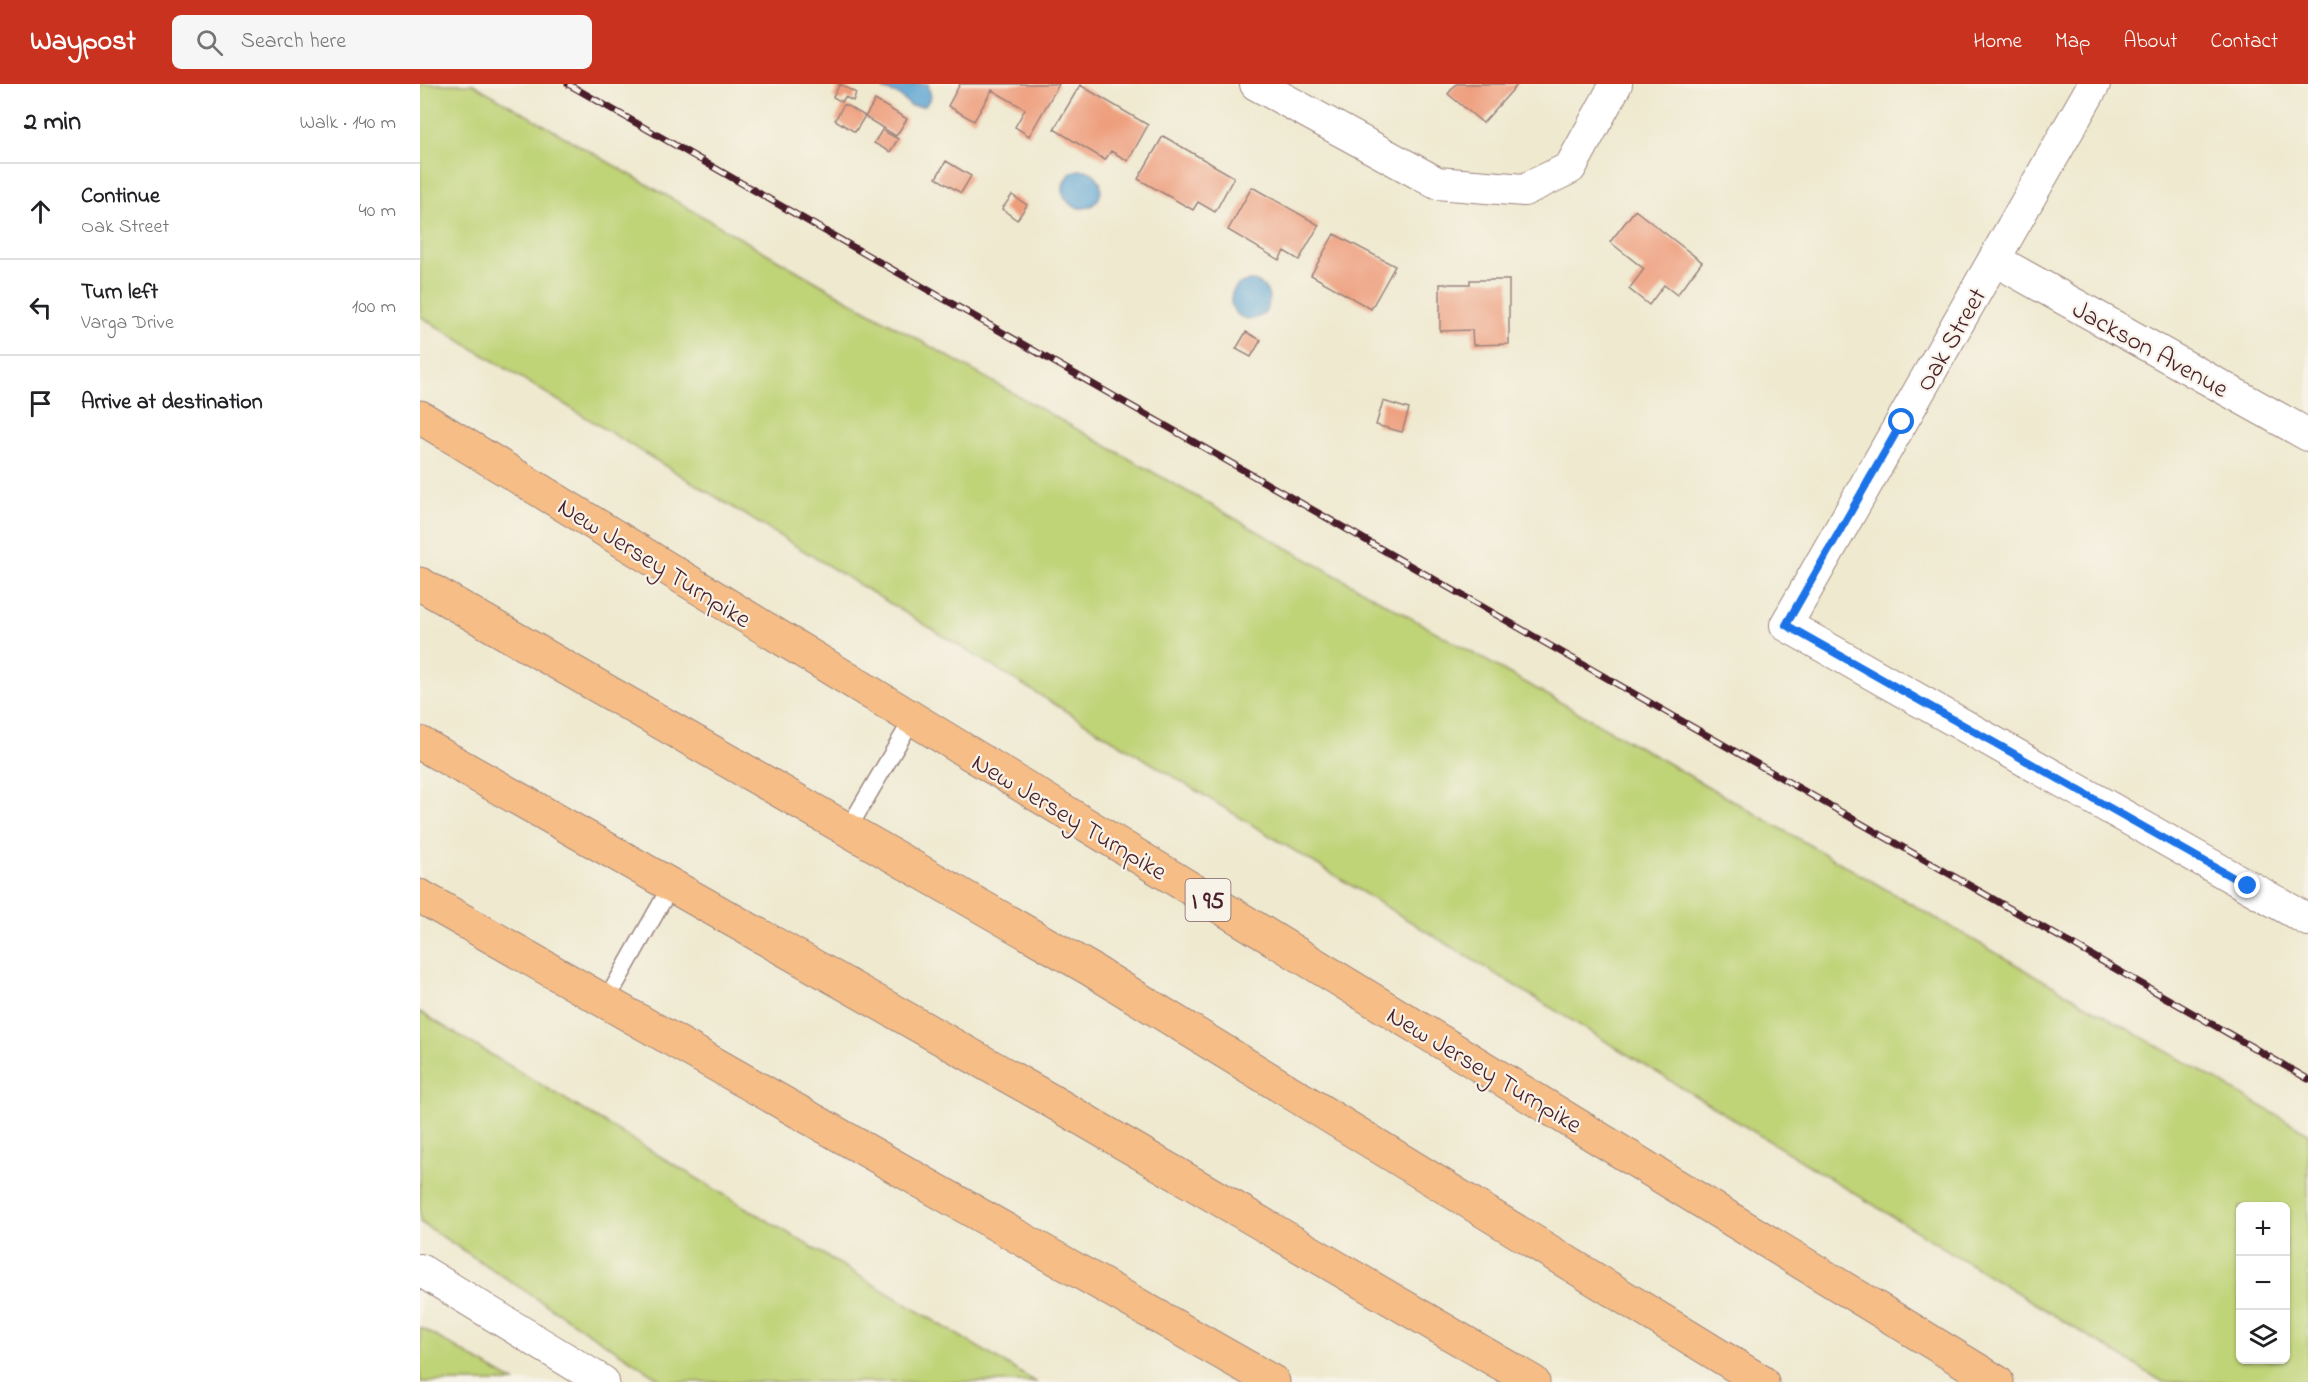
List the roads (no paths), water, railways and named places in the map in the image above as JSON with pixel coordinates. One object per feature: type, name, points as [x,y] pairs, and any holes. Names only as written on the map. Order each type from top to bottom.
[{"type":"highway","name":"New Jersey Turnpike","points":[[420,417],[1997,1382]]},
{"type":"highway","points":[[420,584],[1090,969],[1762,1382]]},
{"type":"highway","points":[[420,743],[1036,1092],[1533,1382]]},
{"type":"highway","points":[[420,896],[1273,1382]]},
{"type":"street","points":[[1256,84],[1437,183],[1524,190],[1570,168],[1616,84]]},
{"type":"street","name":"Oak Street","points":[[2094,84],[1786,625],[2308,920]]},
{"type":"street","name":"Jackson Avenue","points":[[1995,260],[2308,435]]},
{"type":"street","points":[[420,1270],[603,1382]]},
{"type":"lane","points":[[848,829],[912,720]]},
{"type":"lane","points":[[606,1002],[671,886]]},
{"type":"water","points":[[881,84],[928,84],[931,97],[925,106],[911,106],[897,94],[884,90]]},
{"type":"water","points":[[1082,170],[1096,175],[1101,189],[1096,203],[1082,208],[1068,203],[1063,189],[1068,175]]},
{"type":"water","points":[[1250,281],[1264,286],[1269,300],[1264,314],[1250,319],[1236,314],[1231,300],[1236,286]]},
{"type":"railway","points":[[568,84],[2308,1079]]}]
